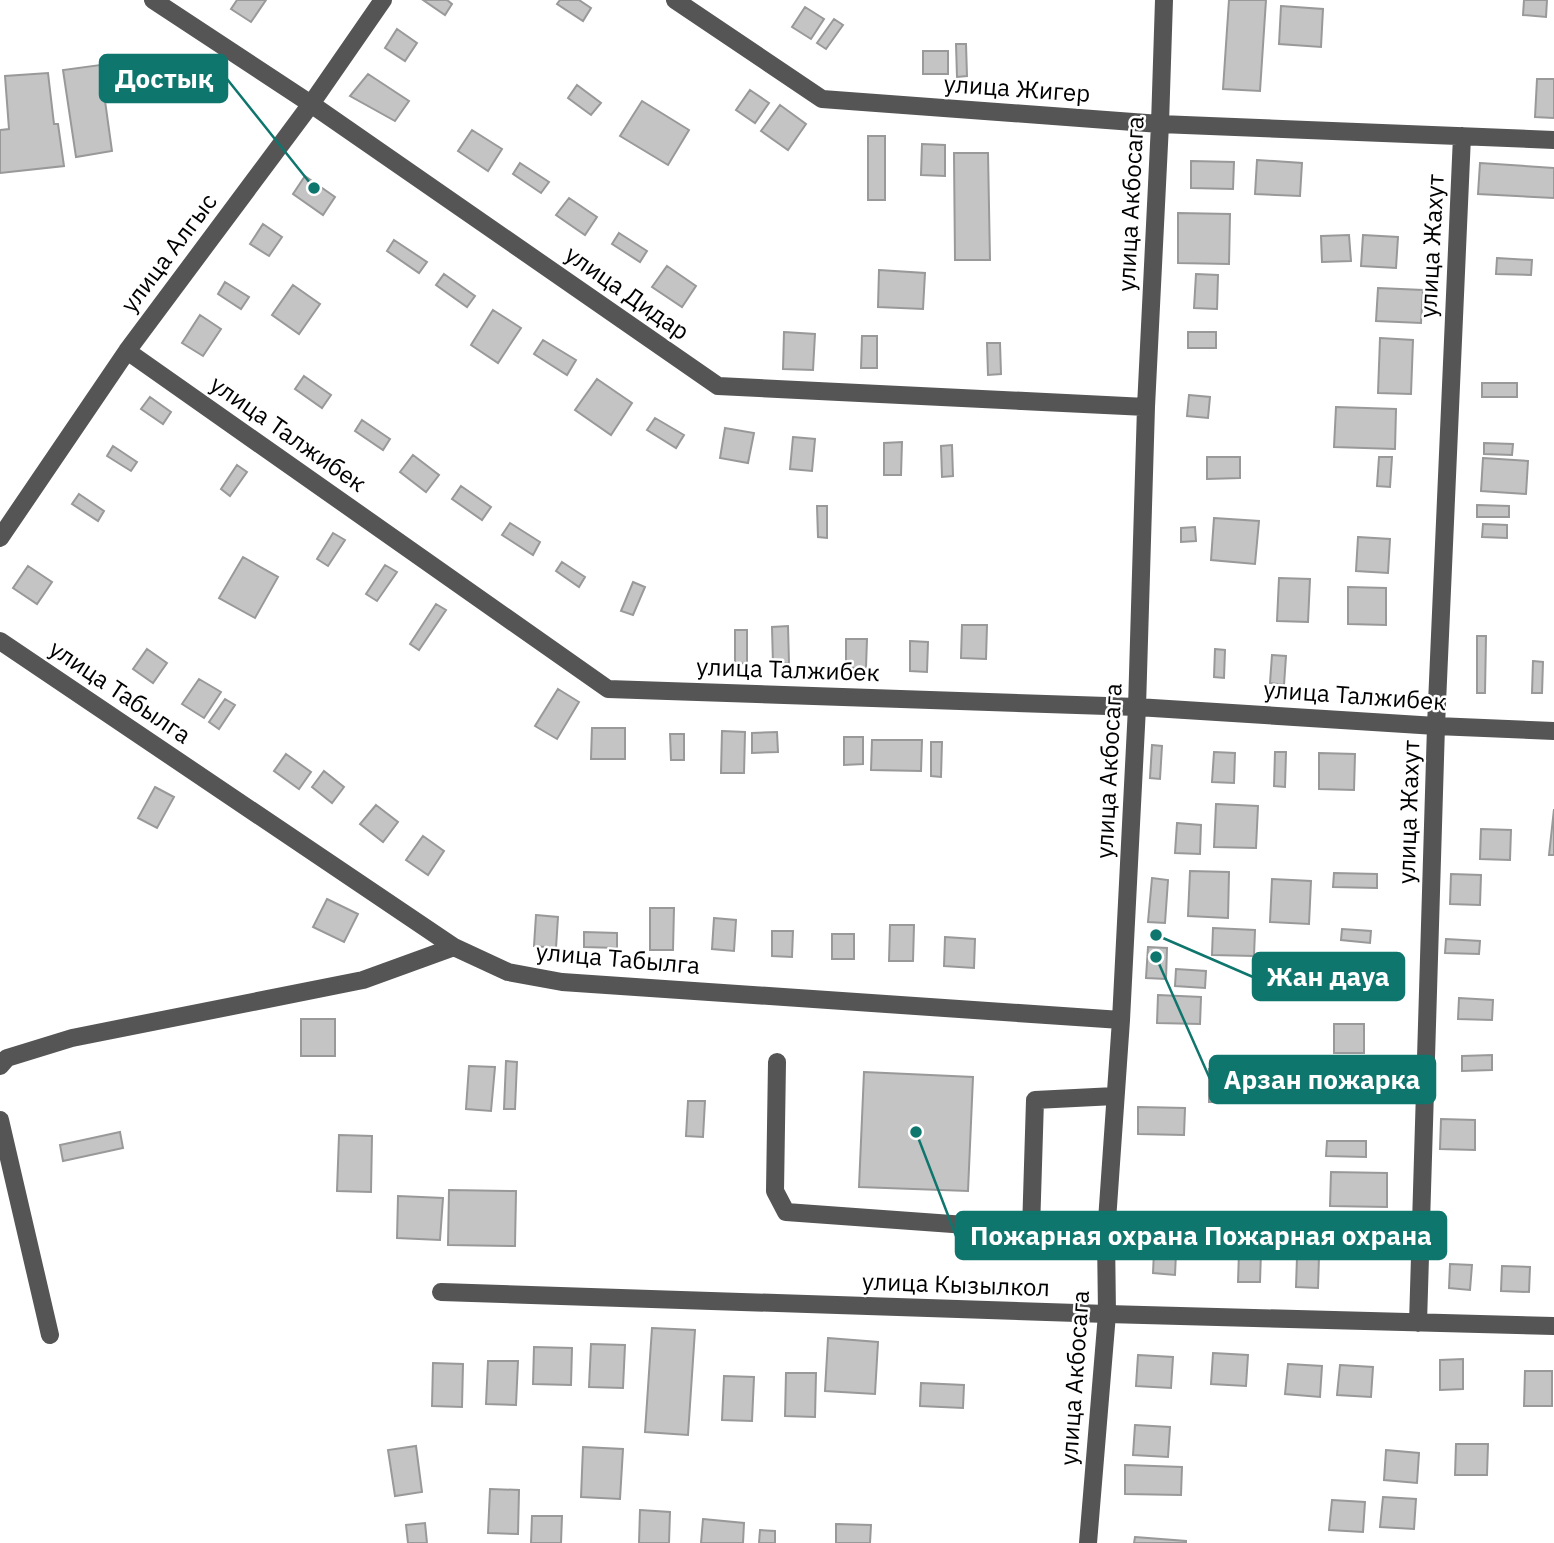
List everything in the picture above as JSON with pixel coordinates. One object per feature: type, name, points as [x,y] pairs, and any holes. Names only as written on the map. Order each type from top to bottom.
[{"type":"street","name":"улица Дидар","points":[[153,0],[311,104],[718,386],[1146,407]]},
{"type":"street","name":"улица Алгыс","points":[[0,538],[127,351],[311,104],[383,0]]},
{"type":"street","name":"улица Жигер","points":[[675,0],[822,99],[1160,124],[1554,140]]},
{"type":"street","name":"улица Акбосага","points":[[1088,1543],[1107,1314],[1106,1235],[1138,707],[1146,407],[1164,0]]},
{"type":"street","name":"улица Жахут","points":[[1418,1323],[1436,726],[1462,136]]},
{"type":"street","name":"улица Талжибек","points":[[127,351],[608,689],[1138,707],[1554,731]]},
{"type":"street","name":"улица Табылга","points":[[0,641],[454,947],[508,972],[562,982],[1121,1020]]},
{"type":"street","points":[[0,1066],[7,1058],[72,1038],[363,980],[454,947]]},
{"type":"street","points":[[777,1062],[775,1191],[786,1212],[1106,1235]]},
{"type":"street","points":[[1031,1230],[1035,1100],[1115,1096]]},
{"type":"street","points":[[0,1120],[50,1335]]},
{"type":"street","name":"улица Кызылкол","points":[[440,1292],[1554,1326]]},
{"type":"building","points":[[237,0],[266,0],[251,22],[231,9]]},
{"type":"building","points":[[423,0],[447,0],[452,4],[445,15]]},
{"type":"building","points":[[560,0],[579,0],[591,8],[583,21],[557,4]]},
{"type":"building","points":[[1229,0],[1266,0],[1260,91],[1223,89]]},
{"type":"building","points":[[1524,0],[1547,0],[1546,17],[1523,15]]},
{"type":"building","points":[[1281,6],[1323,9],[1321,47],[1279,44]]},
{"type":"building","points":[[805,7],[824,19],[811,39],[792,27]]},
{"type":"building","points":[[834,19],[843,25],[826,49],[817,43]]},
{"type":"building","points":[[397,29],[417,43],[405,61],[385,48]]},
{"type":"building","points":[[956,44],[966,44],[967,76],[957,77]]},
{"type":"building","points":[[923,51],[948,51],[948,74],[923,74]]},
{"type":"building","points":[[100,65],[112,151],[76,157],[63,70]]},
{"type":"building","points":[[48,73],[54,124],[58,124],[64,166],[0,173],[0,130],[9,129],[5,76]]},
{"type":"building","points":[[368,74],[409,101],[395,121],[350,96]]},
{"type":"building","points":[[1537,79],[1554,79],[1554,118],[1535,117]]},
{"type":"building","points":[[577,85],[601,103],[591,115],[568,98]]},
{"type":"building","points":[[750,90],[769,103],[755,123],[736,110]]},
{"type":"building","points":[[642,101],[689,130],[668,165],[620,136]]},
{"type":"building","points":[[780,105],[806,124],[788,150],[761,131]]},
{"type":"building","points":[[472,130],[502,149],[488,171],[458,151]]},
{"type":"building","points":[[868,136],[885,136],[885,200],[868,200]]},
{"type":"building","points":[[922,144],[945,145],[945,176],[921,175]]},
{"type":"building","points":[[954,153],[988,153],[990,260],[955,260]]},
{"type":"building","points":[[1257,160],[1302,163],[1300,196],[1255,194]]},
{"type":"building","points":[[1191,161],[1234,162],[1233,189],[1191,188]]},
{"type":"building","points":[[520,163],[549,182],[541,193],[513,174]]},
{"type":"building","points":[[1480,163],[1554,168],[1554,198],[1478,194]]},
{"type":"building","points":[[305,176],[335,197],[323,215],[293,194]]},
{"type":"building","points":[[569,198],[597,217],[585,235],[556,215]]},
{"type":"building","points":[[1178,213],[1230,214],[1229,264],[1178,263]]},
{"type":"building","points":[[263,224],[282,237],[269,256],[250,244]]},
{"type":"building","points":[[619,233],[647,251],[640,262],[612,244]]},
{"type":"building","points":[[1349,235],[1351,261],[1322,262],[1321,236]]},
{"type":"building","points":[[1363,235],[1398,237],[1396,268],[1361,266]]},
{"type":"building","points":[[394,240],[427,262],[419,273],[387,251]]},
{"type":"building","points":[[1497,258],[1532,260],[1531,275],[1496,274]]},
{"type":"building","points":[[667,266],[696,286],[682,307],[652,287]]},
{"type":"building","points":[[879,270],[925,273],[923,309],[878,307]]},
{"type":"building","points":[[444,274],[475,296],[467,307],[436,285]]},
{"type":"building","points":[[1196,274],[1218,275],[1217,309],[1194,308]]},
{"type":"building","points":[[225,282],[249,297],[241,309],[218,294]]},
{"type":"building","points":[[293,285],[320,304],[299,334],[272,315]]},
{"type":"building","points":[[1378,288],[1423,290],[1421,323],[1376,321]]},
{"type":"building","points":[[493,310],[521,328],[498,363],[471,345]]},
{"type":"building","points":[[200,315],[221,329],[203,356],[182,343]]},
{"type":"building","points":[[784,332],[815,334],[813,370],[783,369]]},
{"type":"building","points":[[1188,332],[1216,332],[1216,348],[1188,348]]},
{"type":"building","points":[[862,336],[877,336],[877,368],[861,368]]},
{"type":"building","points":[[1380,338],[1413,340],[1411,394],[1378,393]]},
{"type":"building","points":[[543,340],[576,360],[567,375],[534,354]]},
{"type":"building","points":[[987,343],[1000,343],[1001,374],[988,375]]},
{"type":"building","points":[[304,376],[331,395],[322,408],[295,389]]},
{"type":"building","points":[[597,379],[632,403],[611,435],[575,410]]},
{"type":"building","points":[[1482,383],[1517,383],[1517,397],[1482,397]]},
{"type":"building","points":[[1189,395],[1210,397],[1208,418],[1187,416]]},
{"type":"building","points":[[150,397],[171,412],[163,424],[141,409]]},
{"type":"building","points":[[1336,407],[1396,409],[1395,449],[1334,447]]},
{"type":"building","points":[[655,418],[684,435],[676,448],[647,430]]},
{"type":"building","points":[[362,420],[390,439],[383,450],[355,431]]},
{"type":"building","points":[[725,428],[754,433],[748,463],[720,458]]},
{"type":"building","points":[[793,437],[815,439],[812,471],[790,469]]},
{"type":"building","points":[[902,442],[901,475],[884,475],[884,443]]},
{"type":"building","points":[[1484,443],[1513,444],[1512,455],[1484,454]]},
{"type":"building","points":[[952,445],[953,476],[942,477],[941,446]]},
{"type":"building","points":[[113,446],[137,462],[131,471],[107,456]]},
{"type":"building","points":[[413,455],[439,475],[426,492],[400,472]]},
{"type":"building","points":[[1207,457],[1240,457],[1240,478],[1207,479]]},
{"type":"building","points":[[1379,457],[1392,457],[1390,487],[1377,486]]},
{"type":"building","points":[[1483,458],[1528,461],[1526,494],[1481,491]]},
{"type":"building","points":[[237,465],[247,472],[230,496],[221,489]]},
{"type":"building","points":[[461,486],[491,507],[482,520],[452,499]]},
{"type":"building","points":[[79,494],[104,511],[98,521],[72,504]]},
{"type":"building","points":[[1477,505],[1509,506],[1509,517],[1477,517]]},
{"type":"building","points":[[817,506],[827,506],[827,538],[818,537]]},
{"type":"building","points":[[1214,518],[1259,521],[1255,564],[1211,560]]},
{"type":"building","points":[[510,523],[540,542],[533,555],[502,535]]},
{"type":"building","points":[[1483,524],[1507,525],[1507,538],[1482,537]]},
{"type":"building","points":[[1195,527],[1196,541],[1181,542],[1181,528]]},
{"type":"building","points":[[333,533],[345,540],[328,566],[317,559]]},
{"type":"building","points":[[1358,537],[1390,539],[1388,573],[1356,571]]},
{"type":"building","points":[[243,557],[278,577],[255,618],[219,598]]},
{"type":"building","points":[[562,562],[585,577],[579,587],[556,571]]},
{"type":"building","points":[[385,565],[397,572],[377,601],[366,594]]},
{"type":"building","points":[[28,566],[52,582],[37,604],[13,588]]},
{"type":"building","points":[[1279,578],[1310,579],[1308,622],[1277,621]]},
{"type":"building","points":[[633,582],[645,587],[633,615],[621,611]]},
{"type":"building","points":[[1348,587],[1386,588],[1386,625],[1348,624]]},
{"type":"building","points":[[436,604],[446,610],[419,650],[410,644]]},
{"type":"building","points":[[962,625],[987,625],[986,659],[961,658]]},
{"type":"building","points":[[788,626],[789,663],[773,664],[772,627]]},
{"type":"building","points":[[735,630],[747,630],[747,663],[735,664]]},
{"type":"building","points":[[1477,636],[1486,636],[1485,693],[1477,693]]},
{"type":"building","points":[[846,639],[867,639],[866,668],[846,668]]},
{"type":"building","points":[[910,641],[928,642],[927,672],[910,671]]},
{"type":"building","points":[[147,649],[167,663],[153,683],[133,669]]},
{"type":"building","points":[[1215,649],[1225,650],[1224,678],[1214,677]]},
{"type":"building","points":[[1272,655],[1286,656],[1284,685],[1270,683]]},
{"type":"building","points":[[1533,661],[1543,662],[1542,693],[1532,693]]},
{"type":"building","points":[[199,679],[221,692],[204,718],[182,704]]},
{"type":"building","points":[[558,689],[579,702],[557,739],[535,726]]},
{"type":"building","points":[[225,699],[235,705],[219,729],[209,722]]},
{"type":"building","points":[[592,728],[625,728],[625,759],[591,759]]},
{"type":"building","points":[[722,731],[745,732],[744,773],[721,773]]},
{"type":"building","points":[[777,732],[778,752],[752,753],[752,733]]},
{"type":"building","points":[[670,734],[684,734],[684,760],[671,760]]},
{"type":"building","points":[[844,737],[863,737],[863,764],[844,765]]},
{"type":"building","points":[[872,740],[922,740],[921,771],[871,770]]},
{"type":"building","points":[[931,742],[942,742],[941,777],[931,776]]},
{"type":"building","points":[[1152,745],[1162,746],[1160,779],[1150,778]]},
{"type":"building","points":[[1214,752],[1235,753],[1234,783],[1212,782]]},
{"type":"building","points":[[1275,752],[1286,752],[1285,787],[1274,786]]},
{"type":"building","points":[[1319,753],[1355,754],[1354,790],[1319,789]]},
{"type":"building","points":[[286,754],[311,772],[299,789],[274,771]]},
{"type":"building","points":[[324,771],[344,787],[332,803],[312,787]]},
{"type":"building","points":[[155,787],[174,797],[157,828],[138,818]]},
{"type":"building","points":[[1216,804],[1258,806],[1256,848],[1214,847]]},
{"type":"building","points":[[376,805],[398,822],[383,842],[360,824]]},
{"type":"building","points":[[1554,809],[1554,855],[1549,855]]},
{"type":"building","points":[[1177,823],[1201,825],[1200,854],[1175,853]]},
{"type":"building","points":[[1481,829],[1511,830],[1510,860],[1480,859]]},
{"type":"building","points":[[423,836],[444,851],[428,875],[406,860]]},
{"type":"building","points":[[1190,871],[1229,872],[1228,918],[1188,916]]},
{"type":"building","points":[[1334,873],[1377,874],[1377,888],[1333,887]]},
{"type":"building","points":[[1451,874],[1481,875],[1480,905],[1450,904]]},
{"type":"building","points":[[1152,878],[1168,880],[1165,923],[1148,922]]},
{"type":"building","points":[[1272,879],[1311,881],[1309,924],[1270,922]]},
{"type":"building","points":[[327,899],[358,914],[344,942],[313,927]]},
{"type":"building","points":[[650,908],[674,908],[673,950],[650,950]]},
{"type":"building","points":[[536,915],[558,917],[556,948],[534,946]]},
{"type":"building","points":[[714,918],[736,920],[734,951],[712,949]]},
{"type":"building","points":[[890,925],[914,925],[913,961],[889,961]]},
{"type":"building","points":[[1213,928],[1255,930],[1254,956],[1212,955]]},
{"type":"building","points":[[1342,929],[1371,931],[1370,943],[1341,940]]},
{"type":"building","points":[[772,931],[793,931],[792,957],[772,956]]},
{"type":"building","points":[[584,932],[617,933],[617,948],[584,947]]},
{"type":"building","points":[[832,934],[854,934],[854,959],[832,959]]},
{"type":"building","points":[[945,937],[975,939],[974,968],[944,966]]},
{"type":"building","points":[[1446,939],[1480,941],[1479,954],[1445,953]]},
{"type":"building","points":[[1148,947],[1167,948],[1166,979],[1146,978]]},
{"type":"building","points":[[1176,969],[1206,971],[1205,988],[1175,986]]},
{"type":"building","points":[[1158,995],[1201,997],[1200,1024],[1157,1023]]},
{"type":"building","points":[[1459,998],[1493,1000],[1492,1020],[1458,1019]]},
{"type":"building","points":[[301,1019],[335,1019],[335,1056],[301,1056]]},
{"type":"building","points":[[1334,1024],[1364,1024],[1364,1053],[1334,1053]]},
{"type":"building","points":[[1492,1055],[1492,1070],[1462,1071],[1462,1056]]},
{"type":"building","points":[[506,1061],[517,1062],[515,1109],[504,1109]]},
{"type":"building","points":[[469,1066],[495,1067],[491,1111],[466,1109]]},
{"type":"building","points":[[1209,1069],[1254,1070],[1254,1102],[1209,1102]]},
{"type":"building","points":[[864,1072],[973,1077],[968,1191],[859,1187]]},
{"type":"building","points":[[688,1101],[705,1101],[703,1137],[686,1136]]},
{"type":"building","points":[[1138,1107],[1185,1108],[1184,1135],[1138,1134]]},
{"type":"building","points":[[1441,1119],[1475,1120],[1475,1150],[1440,1149]]},
{"type":"building","points":[[120,1132],[123,1148],[63,1161],[60,1145]]},
{"type":"building","points":[[339,1135],[372,1136],[371,1192],[337,1191]]},
{"type":"building","points":[[1327,1141],[1366,1141],[1366,1157],[1326,1156]]},
{"type":"building","points":[[1331,1172],[1387,1173],[1387,1207],[1330,1206]]},
{"type":"building","points":[[449,1190],[516,1191],[515,1246],[448,1245]]},
{"type":"building","points":[[398,1196],[443,1198],[440,1240],[397,1238]]},
{"type":"building","points":[[1154,1251],[1176,1253],[1175,1275],[1153,1273]]},
{"type":"building","points":[[1239,1252],[1261,1252],[1260,1282],[1238,1282]]},
{"type":"building","points":[[1297,1257],[1319,1257],[1318,1288],[1296,1287]]},
{"type":"building","points":[[1450,1264],[1472,1265],[1470,1290],[1449,1288]]},
{"type":"building","points":[[1502,1266],[1530,1267],[1529,1292],[1501,1291]]},
{"type":"building","points":[[652,1328],[695,1330],[688,1435],[645,1432]]},
{"type":"building","points":[[828,1338],[878,1342],[875,1394],[825,1391]]},
{"type":"building","points":[[591,1344],[625,1345],[623,1388],[589,1387]]},
{"type":"building","points":[[534,1347],[572,1348],[571,1385],[533,1384]]},
{"type":"building","points":[[1213,1353],[1248,1355],[1246,1386],[1211,1384]]},
{"type":"building","points":[[1138,1355],[1173,1357],[1171,1388],[1136,1386]]},
{"type":"building","points":[[1463,1359],[1463,1389],[1440,1390],[1440,1360]]},
{"type":"building","points":[[488,1361],[518,1361],[516,1405],[486,1404]]},
{"type":"building","points":[[433,1363],[463,1364],[462,1407],[432,1406]]},
{"type":"building","points":[[1288,1364],[1322,1366],[1320,1397],[1285,1394]]},
{"type":"building","points":[[1340,1365],[1373,1367],[1371,1397],[1337,1395]]},
{"type":"building","points":[[1525,1371],[1552,1371],[1552,1406],[1524,1406]]},
{"type":"building","points":[[786,1373],[816,1373],[815,1417],[785,1416]]},
{"type":"building","points":[[724,1376],[754,1377],[752,1421],[722,1420]]},
{"type":"building","points":[[921,1383],[964,1385],[963,1408],[920,1406]]},
{"type":"building","points":[[1135,1425],[1170,1427],[1168,1457],[1133,1455]]},
{"type":"building","points":[[1456,1444],[1488,1444],[1487,1475],[1455,1475]]},
{"type":"building","points":[[416,1446],[422,1492],[395,1496],[388,1450]]},
{"type":"building","points":[[583,1447],[623,1449],[620,1499],[581,1497]]},
{"type":"building","points":[[1386,1450],[1419,1453],[1417,1483],[1384,1480]]},
{"type":"building","points":[[1125,1465],[1182,1467],[1181,1495],[1125,1494]]},
{"type":"building","points":[[490,1489],[519,1490],[518,1534],[488,1533]]},
{"type":"building","points":[[1383,1497],[1416,1499],[1414,1529],[1380,1527]]},
{"type":"building","points":[[1332,1500],[1365,1502],[1363,1532],[1329,1530]]},
{"type":"building","points":[[640,1510],[670,1512],[669,1543],[639,1543]]},
{"type":"building","points":[[532,1516],[562,1516],[561,1543],[531,1543]]},
{"type":"building","points":[[703,1519],[744,1523],[743,1543],[701,1543]]},
{"type":"building","points":[[425,1523],[427,1543],[408,1543],[406,1525]]},
{"type":"building","points":[[836,1524],[871,1525],[870,1543],[836,1543]]},
{"type":"building","points":[[760,1530],[775,1531],[775,1543],[759,1543]]},
{"type":"building","points":[[1135,1537],[1186,1541],[1186,1543],[1134,1543]]},
{"type":"place","name":"Достық","points":[[314,188]]},
{"type":"place","name":"Жан дауа","points":[[1156,935]]},
{"type":"place","name":"Арзан пожарка","points":[[1156,957]]},
{"type":"place","name":"Пожарная охрана Пожарная охрана","points":[[916,1132]]}]
